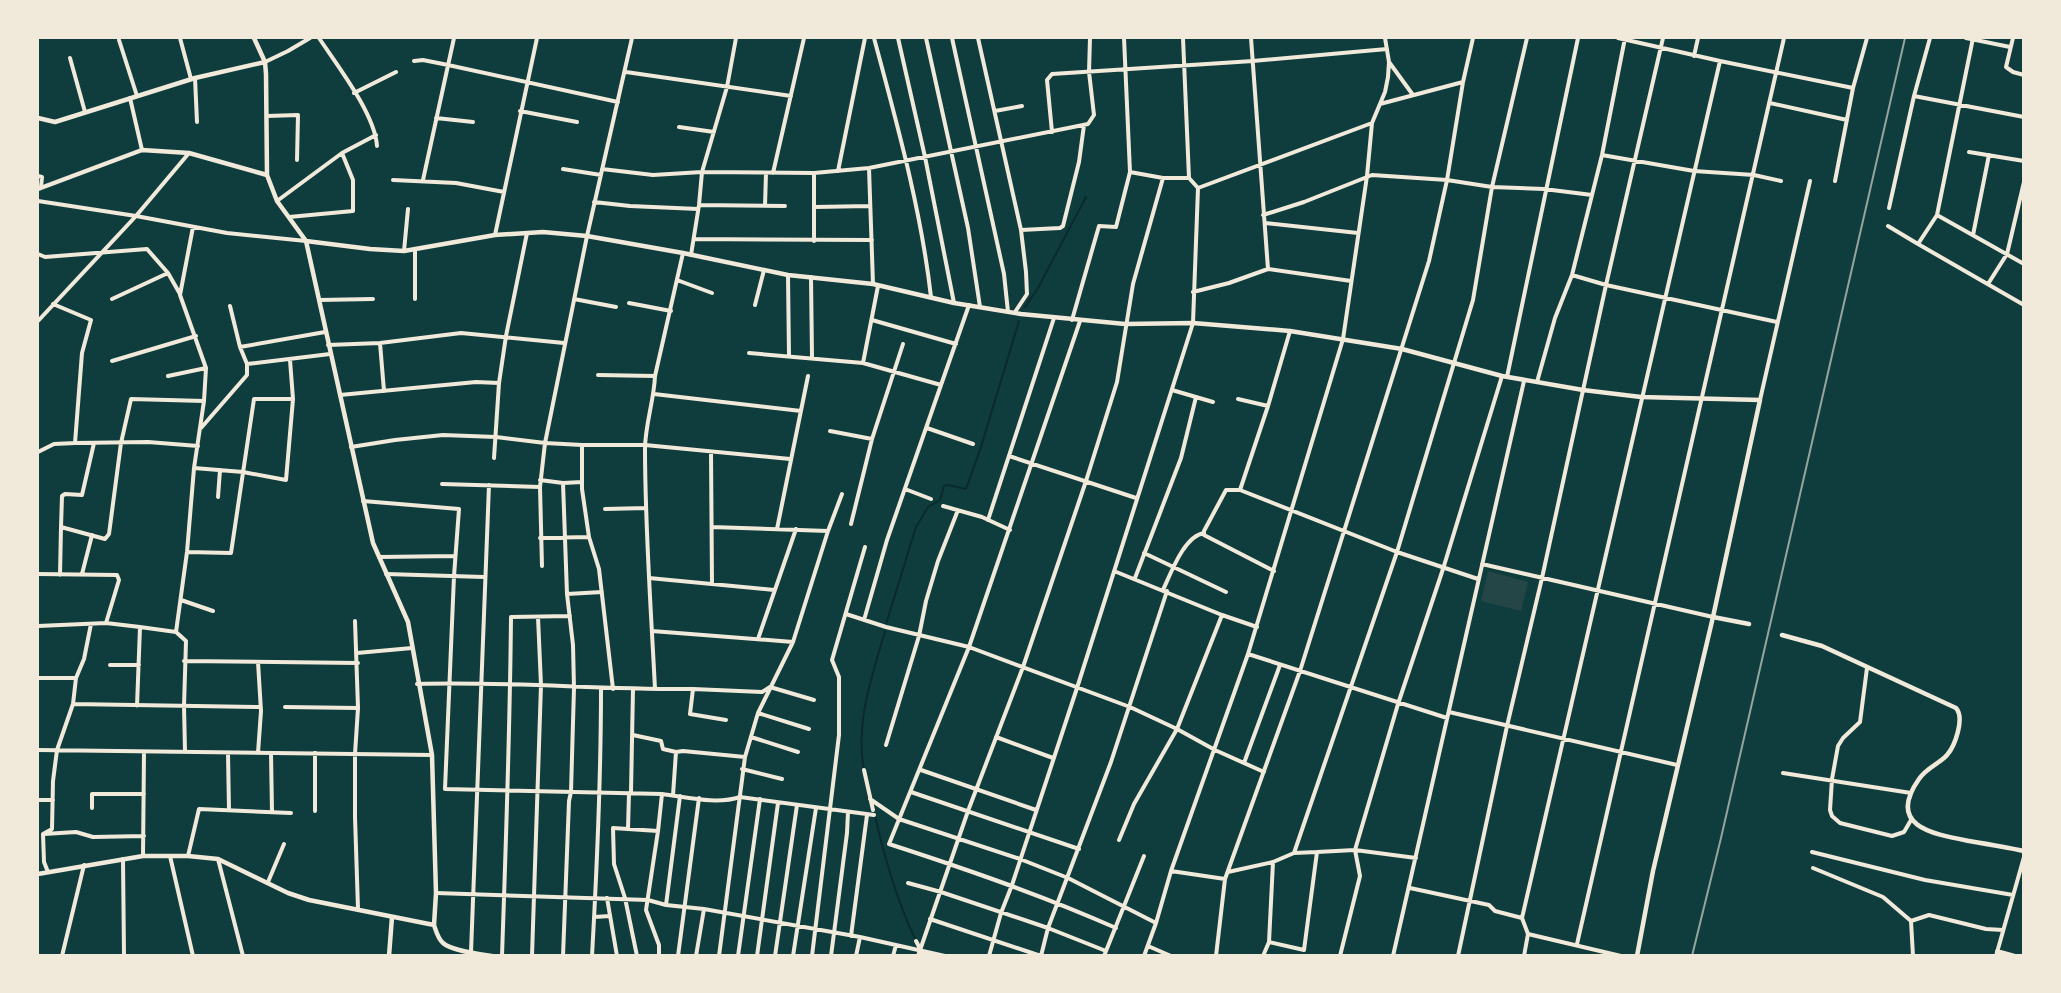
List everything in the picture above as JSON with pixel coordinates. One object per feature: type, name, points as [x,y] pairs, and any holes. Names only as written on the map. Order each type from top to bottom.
[{"type":"street","points":[[180,38],[193,79],[197,122]]},
{"type":"street","points":[[254,38],[265,62],[267,175],[278,201],[306,241],[363,501],[378,557],[408,622],[417,684],[432,755],[436,893],[434,925],[439,940],[444,945],[492,956]]},
{"type":"street","points":[[38,118],[55,122],[193,79],[265,62],[310,38]]},
{"type":"street","points":[[319,38],[365,110],[376,135],[377,146]]},
{"type":"street","points":[[423,180],[454,38]]},
{"type":"street","points":[[495,235],[537,38]]},
{"type":"street","points":[[542,566],[540,480],[545,443],[586,236],[626,72],[632,38]]},
{"type":"street","points":[[691,255],[702,172],[727,87],[736,38]]},
{"type":"street","points":[[773,173],[804,38]]},
{"type":"street","points":[[838,171],[865,38]]},
{"type":"street","points":[[874,38],[907,161],[926,246],[931,297]]},
{"type":"street","points":[[898,38],[925,157],[954,303]]},
{"type":"street","points":[[926,38],[968,228],[980,307]]},
{"type":"street","points":[[952,38],[1004,274],[1008,312]]},
{"type":"street","points":[[978,38],[1021,230],[1027,294],[1015,312]]},
{"type":"street","points":[[562,168],[652,175],[702,172],[814,173],[869,168],[1084,125],[1088,124],[1094,115],[1089,72],[1090,38]]},
{"type":"street","points":[[1072,320],[1099,226],[1116,227],[1130,172],[1124,38]]},
{"type":"street","points":[[989,956],[1000,913],[1012,885],[1077,688],[1193,324],[1198,188],[1190,178],[1183,38]]},
{"type":"street","points":[[1251,38],[1268,268]]},
{"type":"street","points":[[1144,956],[1171,871],[1257,627],[1343,339],[1367,176],[1372,123],[1385,92],[1389,62],[1385,38]]},
{"type":"street","points":[[1216,956],[1225,879],[1300,671],[1346,532],[1429,261],[1447,180],[1463,82],[1473,38]]},
{"type":"street","points":[[1294,854],[1397,552],[1473,300],[1492,187],[1527,38]]},
{"type":"street","points":[[1340,956],[1360,876],[1355,850],[1398,704],[1504,377],[1578,38]]},
{"type":"street","points":[[1618,38],[1720,62],[1853,88]]},
{"type":"street","points":[[1536,383],[1555,318],[1572,274],[1602,155],[1625,38]]},
{"type":"street","points":[[1458,956],[1507,726],[1663,38]]},
{"type":"street","points":[[1694,56],[1698,38]]},
{"type":"street","points":[[1577,944],[1784,38]]},
{"type":"street","points":[[1835,181],[1853,88],[1867,38]]},
{"type":"street","points":[[1889,208],[1914,96],[1930,38]]},
{"type":"street","points":[[1966,38],[2010,47]]},
{"type":"street","points":[[1918,244],[1937,215],[1973,38]]},
{"type":"street","points":[[2013,38],[2006,67],[2024,75]]},
{"type":"street","points":[[119,40],[137,96]]},
{"type":"street","points":[[1052,132],[1047,77],[1052,74],[1253,61],[1387,49]]},
{"type":"street","points":[[70,58],[85,112]]},
{"type":"street","points":[[414,61],[423,60],[448,65],[618,102]]},
{"type":"street","points":[[1389,62],[1413,95]]},
{"type":"street","points":[[1524,956],[1528,934],[1522,918],[1720,62]]},
{"type":"street","points":[[354,93],[396,72]]},
{"type":"street","points":[[626,72],[791,96]]},
{"type":"street","points":[[1380,104],[1463,82]]},
{"type":"street","points":[[1914,96],[2024,117]]},
{"type":"street","points":[[130,98],[142,150]]},
{"type":"street","points":[[1770,103],[1847,120]]},
{"type":"street","points":[[995,111],[1022,106]]},
{"type":"street","points":[[520,111],[578,122]]},
{"type":"street","points":[[267,116],[298,115],[297,160]]},
{"type":"street","points":[[436,118],[473,122]]},
{"type":"street","points":[[1198,188],[1372,123]]},
{"type":"street","points":[[1021,230],[1063,226],[1079,162],[1084,125]]},
{"type":"street","points":[[679,127],[714,132]]},
{"type":"street","points":[[278,201],[342,153],[376,135]]},
{"type":"street","points":[[39,188],[142,150],[189,153],[267,175]]},
{"type":"street","points":[[1970,152],[2024,161]]},
{"type":"street","points":[[38,320],[136,216],[189,153]]},
{"type":"street","points":[[289,217],[353,211],[353,180],[342,153]]},
{"type":"street","points":[[1602,155],[1694,171],[1754,175],[1781,181]]},
{"type":"street","points":[[1973,236],[1989,155]]},
{"type":"street","points":[[863,363],[872,320],[876,285],[869,168]]},
{"type":"street","points":[[1130,172],[1163,178],[1190,178]]},
{"type":"street","points":[[765,206],[766,173]]},
{"type":"street","points":[[814,173],[814,241]]},
{"type":"street","points":[[1263,215],[1304,202],[1372,175],[1447,180],[1492,187],[1544,189],[1592,195]]},
{"type":"street","points":[[38,176],[42,177],[39,188]]},
{"type":"street","points":[[918,956],[968,811],[1023,667],[1086,481],[1117,382],[1133,284],[1163,178]]},
{"type":"street","points":[[393,180],[456,183],[504,192]]},
{"type":"street","points":[[1637,956],[1653,871],[1713,617],[1810,181]]},
{"type":"street","points":[[1988,284],[2007,254],[2024,182]]},
{"type":"street","points":[[38,201],[227,233],[370,249],[404,251],[495,235],[526,233],[543,232],[586,236],[788,275],[876,285],[954,303],[1008,312],[1080,321],[1125,324],[1193,324],[1290,331],[1402,349],[1504,377],[1583,390],[1641,397],[1760,400]]},
{"type":"street","points":[[594,202],[630,206],[785,206]]},
{"type":"street","points":[[814,207],[870,206]]},
{"type":"street","points":[[404,251],[408,209]]},
{"type":"street","points":[[1937,215],[2024,264]]},
{"type":"street","points":[[1265,224],[1358,233]]},
{"type":"street","points":[[1888,226],[2024,305]]},
{"type":"street","points":[[180,295],[193,227]]},
{"type":"street","points":[[494,458],[499,383],[526,233]]},
{"type":"street","points":[[693,239],[872,240]]},
{"type":"street","points":[[38,254],[45,257],[147,249],[168,273],[180,295],[196,336],[207,368],[176,632]]},
{"type":"street","points":[[415,249],[415,299]]},
{"type":"street","points":[[653,689],[645,446],[655,376],[683,253]]},
{"type":"street","points":[[1193,292],[1268,268],[1351,281]]},
{"type":"street","points":[[755,305],[764,270]]},
{"type":"street","points":[[112,299],[168,273]]},
{"type":"street","points":[[1572,274],[1606,285],[1777,322]]},
{"type":"street","points":[[788,275],[789,356]]},
{"type":"street","points":[[811,277],[812,357]]},
{"type":"street","points":[[675,284],[712,293]]},
{"type":"street","points":[[318,300],[373,299]]},
{"type":"street","points":[[574,299],[616,308]]},
{"type":"street","points":[[629,303],[671,311]]},
{"type":"street","points":[[53,304],[91,320],[82,353],[75,443]]},
{"type":"street","points":[[864,620],[887,540],[969,305]]},
{"type":"street","points":[[201,429],[247,375],[247,364],[240,347],[230,306]]},
{"type":"street","points":[[988,520],[1054,318]]},
{"type":"street","points":[[872,320],[956,344]]},
{"type":"street","points":[[1080,321],[969,647],[921,770],[889,844],[1012,885],[1116,928]]},
{"type":"street","points":[[1240,490],[1269,406],[1290,331]]},
{"type":"street","points":[[240,347],[325,332]]},
{"type":"street","points":[[328,345],[380,344],[461,333],[564,343]]},
{"type":"street","points":[[112,362],[196,336]]},
{"type":"street","points":[[380,344],[384,391]]},
{"type":"street","points":[[850,524],[872,439],[903,344]]},
{"type":"street","points":[[749,353],[863,363],[941,385]]},
{"type":"street","points":[[247,364],[330,354]]},
{"type":"street","points":[[194,468],[243,472],[286,480],[293,399],[290,360]]},
{"type":"street","points":[[168,376],[207,368]]},
{"type":"street","points":[[598,375],[655,376]]},
{"type":"street","points":[[777,529],[808,376]]},
{"type":"street","points":[[1393,956],[1524,381]]},
{"type":"street","points":[[339,395],[476,382],[499,383]]},
{"type":"street","points":[[1172,390],[1213,402]]},
{"type":"street","points":[[654,394],[801,411]]},
{"type":"street","points":[[1135,578],[1181,459],[1196,397]]},
{"type":"street","points":[[61,527],[105,539],[109,534],[121,443],[132,398],[204,401]]},
{"type":"street","points":[[187,552],[231,553],[254,399],[293,399]]},
{"type":"street","points":[[1239,399],[1269,406]]},
{"type":"street","points":[[927,428],[973,444]]},
{"type":"street","points":[[830,431],[872,439]]},
{"type":"street","points":[[351,447],[443,435],[496,436],[545,443],[645,446],[790,459]]},
{"type":"street","points":[[38,452],[54,444],[75,443],[198,446]]},
{"type":"street","points":[[60,575],[62,496],[65,494],[82,495],[94,443]]},
{"type":"street","points":[[582,445],[582,482],[589,537],[599,569],[613,689]]},
{"type":"street","points":[[711,452],[712,584]]},
{"type":"street","points":[[1009,456],[1137,498]]},
{"type":"street","points":[[218,497],[220,470]]},
{"type":"street","points":[[540,480],[562,483],[582,482]]},
{"type":"street","points":[[562,483],[574,687],[563,956]]},
{"type":"street","points":[[442,484],[540,487]]},
{"type":"street","points":[[471,952],[489,485]]},
{"type":"street","points":[[905,489],[931,499]]},
{"type":"street","points":[[1204,533],[1226,490],[1240,490],[1397,552],[1478,579]]},
{"type":"street","points":[[719,956],[745,757],[758,713],[793,642],[842,494]]},
{"type":"street","points":[[363,501],[459,509],[445,789],[630,792],[727,801],[740,796],[831,810],[874,813],[864,770]]},
{"type":"street","points":[[943,506],[988,520],[1010,530]]},
{"type":"street","points":[[605,508],[646,508]]},
{"type":"street","points":[[886,745],[919,636],[926,601],[938,561],[957,510]]},
{"type":"street","points":[[712,527],[828,531]]},
{"type":"street","points":[[758,639],[796,529]]},
{"type":"street","points":[[1204,533],[1205,536],[1274,571]]},
{"type":"street","points":[[930,919],[1041,956],[1057,902],[1079,849],[1130,707],[1174,566],[1189,541],[1196,534],[1204,533]]},
{"type":"street","points":[[82,574],[92,535]]},
{"type":"street","points":[[540,538],[589,537]]},
{"type":"street","points":[[812,956],[839,735],[839,677],[832,660],[865,547]]},
{"type":"street","points":[[1144,552],[1226,592]]},
{"type":"street","points":[[378,557],[455,556]]},
{"type":"street","points":[[1482,564],[1749,624]]},
{"type":"street","points":[[1114,570],[1222,615],[1257,627]]},
{"type":"street","points":[[38,574],[120,577],[106,623]]},
{"type":"street","points":[[386,574],[485,577]]},
{"type":"street","points":[[649,578],[774,590]]},
{"type":"street","points":[[567,594],[602,592]]},
{"type":"street","points":[[181,600],[213,611]]},
{"type":"street","points":[[846,614],[919,636],[969,647],[1130,707],[1264,772]]},
{"type":"street","points":[[1119,840],[1134,804],[1177,729],[1222,615]]},
{"type":"street","points":[[502,956],[507,789],[510,761],[511,617],[570,616]]},
{"type":"street","points":[[532,956],[542,685],[538,617]]},
{"type":"street","points":[[355,621],[358,663],[355,754],[358,909]]},
{"type":"street","points":[[38,626],[106,623],[176,632],[186,641],[184,661],[185,751]]},
{"type":"street","points":[[43,834],[52,829],[53,781],[57,750],[73,704],[76,678],[84,659],[91,624]]},
{"type":"street","points":[[137,706],[140,627]]},
{"type":"street","points":[[652,631],[793,642]]},
{"type":"street","points":[[1782,635],[1822,646],[1956,708],[1959,711],[1960,723],[1948,754],[1928,769],[1911,793],[1908,811],[1911,820],[1919,826],[1947,837],[2024,851]]},
{"type":"street","points":[[357,652],[412,648]]},
{"type":"street","points":[[1248,654],[1447,718]]},
{"type":"street","points":[[184,661],[358,663]]},
{"type":"street","points":[[258,662],[260,707],[258,753]]},
{"type":"street","points":[[110,665],[139,665]]},
{"type":"street","points":[[1244,763],[1280,665]]},
{"type":"street","points":[[1867,668],[1860,722],[1838,746],[1832,779],[1830,810],[1832,816],[1840,823],[1892,836],[1904,832],[1911,820]]},
{"type":"street","points":[[38,678],[76,678]]},
{"type":"street","points":[[417,684],[481,683],[601,689],[762,692],[770,687],[813,699]]},
{"type":"street","points":[[592,956],[596,898],[596,849],[601,792],[601,689]]},
{"type":"street","points":[[628,829],[633,689]]},
{"type":"street","points":[[693,689],[690,714],[726,720]]},
{"type":"street","points":[[73,704],[260,707]]},
{"type":"street","points":[[285,707],[358,708]]},
{"type":"street","points":[[1449,712],[1677,765]]},
{"type":"street","points":[[758,713],[809,729]]},
{"type":"street","points":[[633,735],[661,741],[663,749],[676,752],[745,757]]},
{"type":"street","points":[[751,737],[798,752]]},
{"type":"street","points":[[996,737],[1053,758]]},
{"type":"street","points":[[38,750],[432,755]]},
{"type":"street","points":[[143,856],[144,752]]},
{"type":"street","points":[[673,795],[676,752]]},
{"type":"street","points":[[228,753],[229,810]]},
{"type":"street","points":[[271,753],[272,812]]},
{"type":"street","points":[[315,753],[315,811]]},
{"type":"street","points":[[742,769],[782,779]]},
{"type":"street","points":[[921,770],[1036,810]]},
{"type":"street","points":[[1783,773],[1911,793]]},
{"type":"street","points":[[910,792],[1079,849]]},
{"type":"street","points":[[92,808],[92,794],[144,794]]},
{"type":"street","points":[[659,956],[659,945],[646,910],[662,794]]},
{"type":"street","points":[[666,905],[680,796]]},
{"type":"street","points":[[678,956],[699,798]]},
{"type":"street","points":[[738,956],[760,799]]},
{"type":"street","points":[[870,799],[899,819],[1020,859],[1068,878],[1156,923]]},
{"type":"street","points":[[38,800],[53,800]]},
{"type":"street","points":[[757,956],[778,802]]},
{"type":"street","points":[[775,956],[797,805]]},
{"type":"street","points":[[793,956],[816,808]]},
{"type":"street","points":[[188,856],[200,809],[291,813]]},
{"type":"street","points":[[831,956],[848,812]]},
{"type":"street","points":[[851,936],[867,814]]},
{"type":"street","points":[[637,956],[625,898],[614,864],[613,828],[658,831]]},
{"type":"street","points":[[43,834],[76,832],[93,837],[144,836]]},
{"type":"street","points":[[43,834],[44,862],[48,872]]},
{"type":"street","points":[[268,882],[284,844]]},
{"type":"street","points":[[1228,872],[1273,862],[1294,854],[1317,852],[1355,850],[1416,858]]},
{"type":"street","points":[[1269,942],[1304,950],[1317,852]]},
{"type":"street","points":[[1812,852],[1925,880],[2013,895]]},
{"type":"street","points":[[38,874],[143,856],[218,859],[309,900],[434,925]]},
{"type":"street","points":[[170,856],[193,956]]},
{"type":"street","points":[[908,884],[941,892],[1048,928],[1105,953],[1144,856]]},
{"type":"street","points":[[2015,956],[1996,953],[2024,857]]},
{"type":"street","points":[[123,859],[124,956]]},
{"type":"street","points":[[218,859],[243,956]]},
{"type":"street","points":[[1263,956],[1269,942],[1273,862]]},
{"type":"street","points":[[62,956],[84,865]]},
{"type":"street","points":[[1813,868],[1882,897],[1911,921],[1913,956]]},
{"type":"street","points":[[1171,871],[1225,879]]},
{"type":"street","points":[[1410,888],[1489,905],[1495,911],[1522,918]]},
{"type":"street","points":[[436,893],[648,900],[666,905],[704,909],[860,937],[945,956]]},
{"type":"street","points":[[608,898],[617,956]]},
{"type":"street","points":[[696,956],[704,909]]},
{"type":"street","points":[[1911,921],[1929,915],[1986,929],[2003,930]]},
{"type":"street","points":[[594,917],[610,916]]},
{"type":"street","points":[[388,956],[392,917]]},
{"type":"street","points":[[1528,934],[1621,956]]},
{"type":"street","points":[[856,956],[860,937]]},
{"type":"street","points":[[916,941],[924,956]]},
{"type":"street","points":[[892,956],[896,945]]},
{"type":"street","points":[[1148,946],[1172,956]]},
{"type":"street","points":[[1289,956],[1291,948]]},
{"type":"street","points":[[1589,956],[1591,948]]},
{"type":"shaded area","points":[[1488,571],[1528,582],[1521,611],[1481,601]]},
{"type":"waterway","points":[[1025,307],[1038,288],[1086,197]]},
{"type":"waterway","points":[[886,624],[916,527],[928,507],[940,500],[944,486],[966,489],[1019,321]]},
{"type":"waterway","points":[[864,770],[863,717],[885,631]]},
{"type":"waterway","points":[[875,816],[892,880],[916,941]]},
{"type":"railway","points":[[1692,956],[1905,38]]}]
